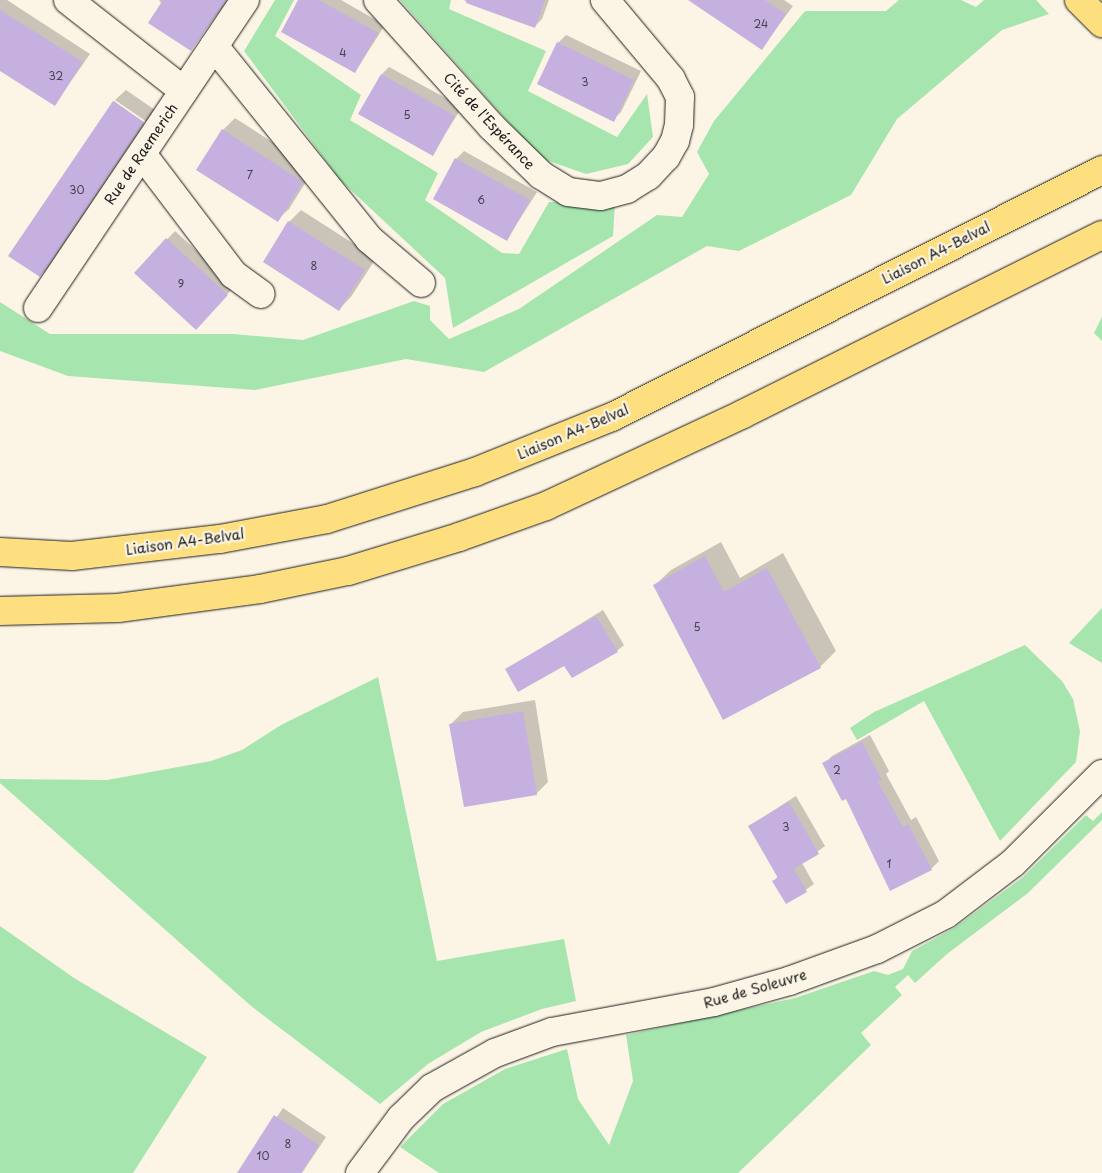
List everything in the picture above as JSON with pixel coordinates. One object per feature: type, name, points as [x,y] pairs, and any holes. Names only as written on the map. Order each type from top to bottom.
[{"type":"main road","points":[[1079,0],[1102,23]]},
{"type":"main road","points":[[1097,0],[1102,5]]},
{"type":"main road","name":"Liaison A4-Belval","points":[[0,552],[72,556],[141,549],[328,519],[475,472],[612,417],[763,342],[981,229],[1102,170]]},
{"type":"main road","points":[[0,611],[118,608],[183,601],[348,571],[546,506],[743,414],[1102,235]]},
{"type":"street","points":[[68,0],[184,91]]},
{"type":"street","name":"Rue de Raemerich","points":[[38,308],[245,0]]},
{"type":"street","name":"Cité de l'Espérance","points":[[378,0],[491,126],[541,175],[568,192],[601,196],[627,189],[648,176],[666,157],[677,133],[680,96],[671,79],[605,0]]},
{"type":"street","points":[[214,46],[369,239],[420,283]]},
{"type":"street","points":[[142,154],[233,274],[261,294]]},
{"type":"street","name":"Rue de Soleuvre","points":[[360,1173],[380,1143],[432,1088],[496,1053],[552,1032],[714,1002],[789,981],[878,949],[946,914],[1014,863],[1102,774]]},
{"type":"green space","points":[[275,0],[294,0],[275,36],[361,95],[350,120],[438,173],[425,200],[502,253],[519,254],[549,202],[615,203],[613,236],[453,328],[445,278],[341,181],[244,51]]},
{"type":"green space","points":[[400,0],[451,0],[449,9],[546,51],[528,91],[617,137],[647,94],[653,137],[628,164],[586,174],[540,158]]},
{"type":"green space","points":[[899,0],[961,0],[976,7],[984,0],[1036,0],[1049,14],[1002,30],[897,119],[851,195],[739,251],[707,246],[484,372],[406,359],[255,390],[68,376],[0,351],[0,302],[50,334],[233,334],[303,340],[414,301],[430,306],[430,320],[449,339],[519,309],[657,215],[682,217],[709,174],[697,152],[714,121],[805,11],[886,11]]},
{"type":"green space","points":[[1102,317],[1102,341],[1094,333]]},
{"type":"green space","points":[[1102,608],[1102,663],[1069,643]]},
{"type":"green space","points":[[1025,645],[1062,681],[1073,699],[1080,731],[1076,762],[1000,841],[924,701],[857,740],[850,728],[874,712]]},
{"type":"green space","points":[[378,677],[437,961],[564,939],[576,1001],[542,1009],[481,1032],[428,1064],[380,1104],[251,1006],[0,783],[0,779],[107,780],[211,761],[242,750],[281,725]]},
{"type":"green space","points":[[1102,812],[1102,820],[1028,893],[947,954],[915,983],[908,975],[895,987],[902,995],[861,1033],[871,1045],[738,1173],[439,1173],[400,1147],[443,1104],[505,1069],[567,1049],[578,1099],[609,1145],[633,1081],[626,1035],[795,998],[874,971],[888,975],[903,969],[912,951],[954,928],[1023,877],[1086,815],[1093,821]]},
{"type":"green space","points":[[0,926],[74,978],[207,1057],[133,1173],[0,1173]]},
{"type":"building","points":[[163,0],[226,0],[191,51],[148,23]]},
{"type":"building","points":[[298,0],[319,0],[378,33],[355,73],[281,32]]},
{"type":"building","points":[[466,0],[545,0],[535,28],[466,3]]},
{"type":"building","points":[[688,0],[765,0],[786,14],[762,50]]},
{"type":"building","points":[[0,10],[83,62],[55,106],[0,71]]},
{"type":"building","points":[[557,42],[634,80],[614,122],[537,84]]},
{"type":"building","points":[[381,74],[455,116],[433,156],[358,114]]},
{"type":"building","points":[[113,101],[144,122],[40,277],[8,256]]},
{"type":"building","points":[[222,129],[303,182],[278,222],[196,170]]},
{"type":"building","points":[[455,158],[530,200],[507,241],[433,199]]},
{"type":"building","points":[[288,221],[365,270],[339,311],[263,262]]},
{"type":"building","points":[[166,238],[228,295],[196,330],[134,273]]},
{"type":"building","points":[[705,556],[724,592],[767,568],[821,668],[723,720],[653,585]]},
{"type":"building","points":[[596,616],[618,652],[572,678],[564,666],[518,692],[505,669]]},
{"type":"building","points":[[523,711],[537,795],[464,807],[449,724]]},
{"type":"building","points":[[862,742],[882,780],[878,782],[903,827],[908,824],[932,870],[890,891],[846,799],[842,801],[822,763]]},
{"type":"building","points":[[789,802],[819,854],[778,878],[748,826]]},
{"type":"building","points":[[794,869],[807,892],[786,904],[772,881]]},
{"type":"building","points":[[274,1115],[319,1145],[301,1173],[237,1173]]}]
